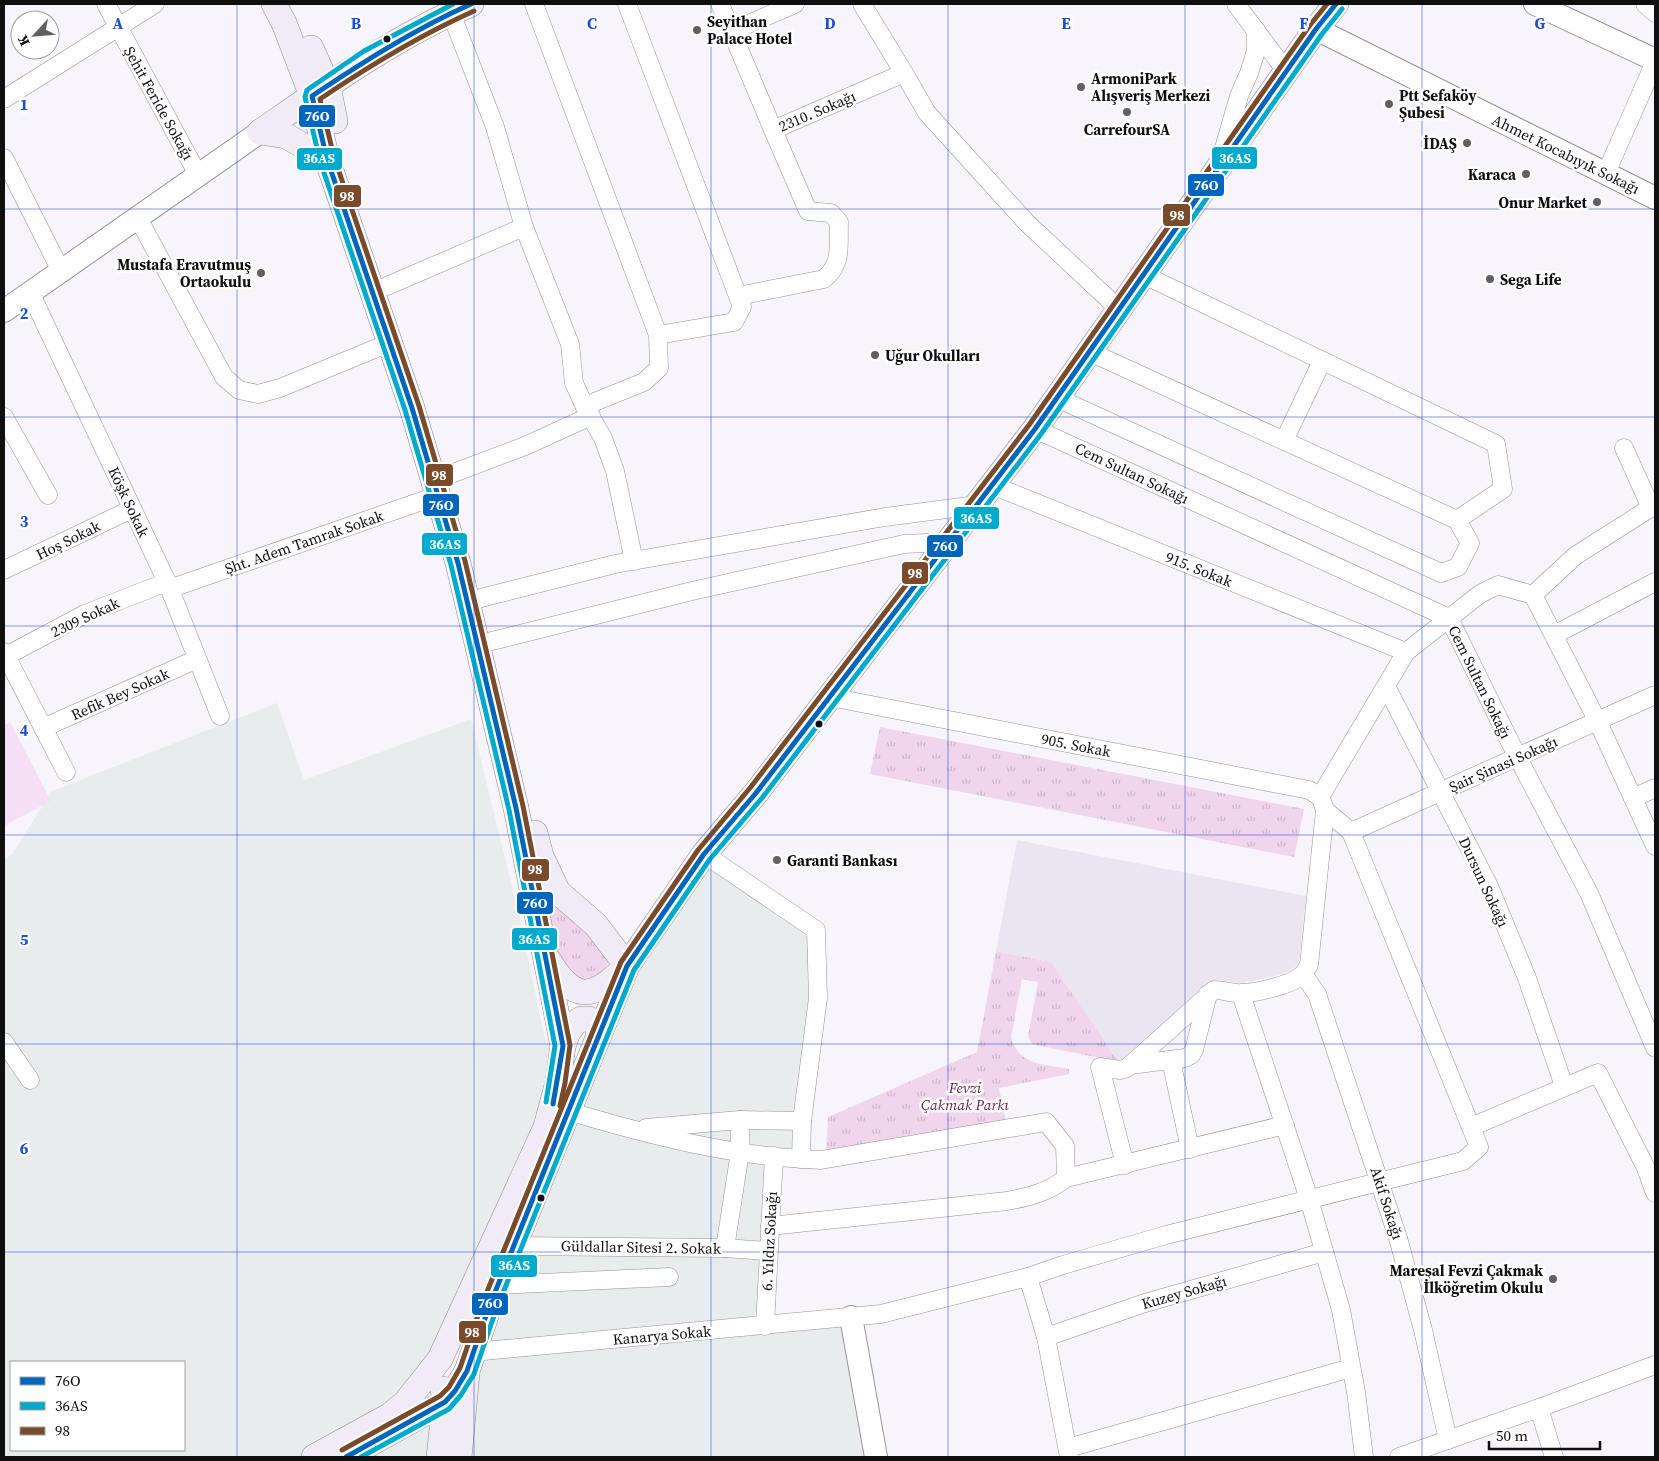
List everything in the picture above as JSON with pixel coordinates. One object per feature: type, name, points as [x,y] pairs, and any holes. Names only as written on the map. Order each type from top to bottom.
[{"type":"main road","points":[[274,4],[320,91],[327,159],[389,343],[481,598],[541,856],[558,892],[596,925],[627,966]]},
{"type":"main road","points":[[292,4],[320,91],[436,427],[441,484],[516,808],[563,1046]]},
{"type":"main road","points":[[546,956],[557,975],[566,985],[578,992],[594,990],[610,983],[627,966],[704,854],[756,793],[1035,429],[1335,4]]},
{"type":"main road","points":[[260,132],[368,58],[461,8]]},
{"type":"main road","points":[[260,132],[286,136],[327,159]]},
{"type":"main road","points":[[346,1457],[445,1402],[455,1391],[470,1361],[498,1285],[627,966]]},
{"type":"main road","points":[[314,1457],[389,1416],[405,1403],[440,1360],[546,1127],[558,1082],[563,1046],[568,1032],[574,1023],[581,1019],[589,1018],[595,1023],[600,1032]]},
{"type":"main road","points":[[439,1457],[445,1402],[440,1360]]},
{"type":"main road","points":[[459,1457],[470,1361]]},
{"type":"main road","points":[[410,1422],[434,1417],[439,1421],[442,1429]]},
{"type":"street","name":"Şehit Feride Sokağı","points":[[106,4],[198,175]]},
{"type":"street","points":[[4,99],[155,4]]},
{"type":"street","name":"Şht. Adem Tamrak Sokak","points":[[168,586],[441,484],[525,446],[588,412],[597,401],[644,382],[659,368],[658,335],[534,4]]},
{"type":"street","points":[[627,4],[742,307],[734,322],[658,335]]},
{"type":"street","name":"2310. Sokağı","points":[[720,4],[773,130],[904,73]]},
{"type":"street","points":[[732,31],[795,4]]},
{"type":"street","points":[[862,4],[927,113],[1026,223],[1119,309]]},
{"type":"street","points":[[1236,4],[1286,71]]},
{"type":"street","points":[[1535,4],[1655,61],[1606,174]]},
{"type":"street","points":[[1644,4],[1655,13]]},
{"type":"street","points":[[461,8],[524,227],[570,344],[574,383],[603,438],[615,471],[634,561]]},
{"type":"street","name":"Ahmet Kocabıyık Sokağı","points":[[1316,29],[1655,198]]},
{"type":"street","points":[[1217,170],[1239,96],[1249,74],[1256,51],[1256,30]]},
{"type":"street","points":[[738,296],[824,279],[832,272],[838,262],[839,222],[831,213],[808,210],[773,130]]},
{"type":"street","points":[[4,311],[260,132]]},
{"type":"street","points":[[4,158],[61,271]]},
{"type":"street","points":[[138,218],[224,377],[239,390],[258,394],[280,388],[389,343]]},
{"type":"street","points":[[387,286],[524,227]]},
{"type":"street","points":[[1144,275],[1496,444],[1503,489],[1457,520]]},
{"type":"street","name":"Köşk Sokak","points":[[30,292],[168,586],[220,716]]},
{"type":"street","points":[[1057,398],[1440,573],[1458,567],[1470,543],[1457,520],[1090,352]]},
{"type":"street","points":[[1284,441],[1322,361]]},
{"type":"street","points":[[4,417],[48,495]]},
{"type":"street","name":"Cem Sultan Sokağı","points":[[1035,429],[1449,618],[1518,758],[1589,893],[1655,1048]]},
{"type":"street","points":[[1533,595],[1575,556],[1653,506],[1624,448]]},
{"type":"street","name":"915. Sokak","points":[[992,485],[1406,652]]},
{"type":"street","points":[[481,598],[634,561],[885,516],[977,505]]},
{"type":"street","name":"Hoş Sokak","points":[[4,570],[132,509]]},
{"type":"street","points":[[492,641],[692,591],[904,544],[947,542]]},
{"type":"street","points":[[1554,636],[1655,582]]},
{"type":"street","points":[[1130,1066],[1208,994],[1217,990],[1241,994],[1294,981],[1303,974],[1309,965],[1323,804],[1406,652],[1480,594],[1498,585],[1533,595],[1598,722],[1655,846]]},
{"type":"street","name":"2309 Sokak","points":[[4,655],[85,614],[168,586]]},
{"type":"street","points":[[4,655],[66,772]]},
{"type":"street","name":"Refik Bey Sokak","points":[[43,728],[197,659]]},
{"type":"street","name":"Dursun Sokağı","points":[[1386,686],[1489,886],[1527,978],[1564,1086]]},
{"type":"street","name":"Şair Şinasi Sokağı","points":[[1351,832],[1655,695]]},
{"type":"street","name":"905. Sokak","points":[[830,697],[1309,790],[1351,832]]},
{"type":"street","points":[[1633,798],[1655,788]]},
{"type":"street","points":[[1351,832],[1471,1127],[1598,1073],[1651,1165],[1655,1193]]},
{"type":"street","points":[[704,854],[816,930],[818,998],[802,1120],[801,1159]]},
{"type":"street","name":"Akif Sokağı","points":[[1303,974],[1317,994],[1398,1238],[1424,1330],[1448,1440]]},
{"type":"street","points":[[1125,1165],[1100,1067],[1120,1070],[1130,1066],[1188,1057],[1193,1053],[1208,994]]},
{"type":"street","points":[[1241,994],[1285,1126],[1341,1310],[1356,1392],[1364,1457]]},
{"type":"street","points":[[4,1042],[30,1080]]},
{"type":"street","points":[[1171,1060],[1190,1149]]},
{"type":"street","points":[[568,1111],[628,1129],[706,1147],[821,1160],[1046,1122],[1065,1146],[1066,1178]]},
{"type":"street","points":[[628,1129],[740,1120],[802,1120]]},
{"type":"street","points":[[725,1248],[740,1152],[740,1120]]},
{"type":"street","points":[[770,1226],[1007,1201],[1028,1197],[1050,1189],[1066,1178],[1285,1126]]},
{"type":"street","name":"Kanarya Sokak","points":[[470,1361],[881,1314],[1028,1277],[1166,1235],[1463,1161],[1478,1147],[1471,1127]]},
{"type":"street","name":"6. Yıldız Sokağı","points":[[765,1326],[774,1156]]},
{"type":"street","name":"Güldallar Sitesi 2. Sokak","points":[[514,1246],[725,1248],[768,1251]]},
{"type":"street","name":"Kuzey Sokağı","points":[[1046,1337],[1145,1303],[1324,1252]]},
{"type":"street","points":[[498,1285],[669,1277]]},
{"type":"street","points":[[1028,1277],[1046,1337],[1068,1452],[1351,1368]]},
{"type":"street","points":[[851,1317],[876,1457]]},
{"type":"street","points":[[1410,1456],[1448,1440],[1655,1365]]},
{"type":"street","points":[[1539,1408],[1554,1457]]},
{"type":"shaded area","points":[[277,703],[304,780],[471,719],[519,915],[545,1039],[563,1046],[558,1082],[405,1403],[314,1457],[4,1457],[4,859],[12,854],[52,791]]},
{"type":"shaded area","points":[[10,722],[51,801],[4,826],[4,725]]},
{"type":"shaded area","points":[[1017,840],[1306,896],[1299,961],[1289,971],[1272,977],[1241,983],[1217,980],[1207,983],[1119,1062],[1051,962],[996,951]]},
{"type":"shaded area","points":[[709,860],[816,930],[801,1159],[775,1156],[765,1326],[851,1317],[876,1457],[468,1457],[475,1379],[494,1309],[624,990]]},
{"type":"shaded area","points":[[434,1417],[439,1457],[346,1457]]},
{"type":"green space","points":[[880,727],[1304,809],[1294,857],[870,774]]},
{"type":"green space","points":[[542,884],[580,921],[609,958],[605,970],[590,981],[578,979],[559,958]]},
{"type":"green space","name":"Fevzi Çakmak Parkı","points":[[996,951],[1051,962],[1119,1062],[1032,1044],[1028,1036],[1038,982],[1022,979],[1011,1037],[1015,1046],[1026,1059],[1069,1069],[1069,1074],[999,1088],[1007,1125],[826,1155],[828,1117],[977,1052]]},
{"type":"transit line","name":"36AS","points":[[453,4],[364,51],[307,90],[305,97],[320,161],[405,410],[451,565],[509,810],[555,1046],[546,1102]]},
{"type":"transit line","name":"76O","points":[[471,4],[430,24],[390,47],[312,96],[327,159],[412,408],[458,563],[516,808],[563,1046],[553,1104]]},
{"type":"transit line","name":"98","points":[[342,1450],[440,1396],[449,1387],[460,1368],[482,1304],[621,962],[698,850],[750,788],[1029,425],[1310,25],[1327,4]]},
{"type":"transit line","name":"76O","points":[[346,1457],[445,1402],[455,1391],[467,1371],[489,1307],[627,966],[704,854],[756,793],[1035,429],[1316,29],[1336,4]]},
{"type":"transit line","name":"36AS","points":[[361,1457],[449,1409],[461,1395],[474,1374],[496,1310],[634,970],[710,859],[762,798],[1041,434],[1322,34],[1342,9]]},
{"type":"transit line","name":"98","points":[[474,11],[434,30],[395,52],[320,99],[334,157],[419,406],[465,561],[523,806],[570,1045],[560,1106]]},
{"type":"place","name":"Seyithan Palace Hotel","points":[[697,30]]},
{"type":"place","name":"ArmoniPark Alışveriş Merkezi","points":[[1081,87]]},
{"type":"place","name":"Ptt Sefaköy Şubesi","points":[[1389,104]]},
{"type":"place","name":"CarrefourSA","points":[[1127,112]]},
{"type":"place","name":"İDAŞ","points":[[1467,143]]},
{"type":"place","name":"Karaca","points":[[1526,174]]},
{"type":"place","name":"Onur Market","points":[[1597,202]]},
{"type":"place","name":"Mustafa Eravutmuş Ortaokulu","points":[[261,273]]},
{"type":"place","name":"Sega Life","points":[[1490,279]]},
{"type":"place","name":"Uğur Okulları","points":[[875,355]]},
{"type":"place","name":"Garanti Bankası","points":[[777,860]]},
{"type":"place","name":"Mareşal Fevzi Çakmak İlköğretim Okulu","points":[[1553,1279]]}]
